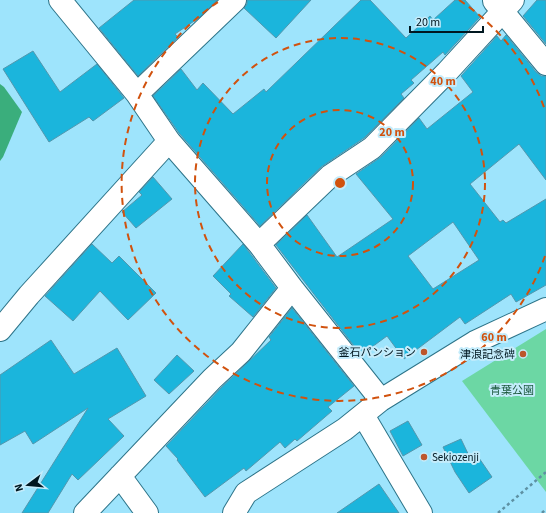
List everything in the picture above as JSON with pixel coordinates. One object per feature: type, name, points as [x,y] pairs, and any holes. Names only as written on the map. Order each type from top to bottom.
[{"type":"street","points":[[60,0],[137,94],[169,141],[259,244],[381,400]]},
{"type":"street","points":[[137,94],[235,0]]},
{"type":"street","points":[[259,244],[330,176],[372,148],[448,72],[503,4],[546,64]]},
{"type":"street","points":[[0,330],[29,295],[169,141]]},
{"type":"street","points":[[85,513],[212,379],[241,352],[292,288]]},
{"type":"street","points":[[234,513],[246,494],[345,429],[381,400],[475,342],[546,309]]},
{"type":"street","points":[[362,415],[421,513]]},
{"type":"street","points":[[120,476],[146,513]]},
{"type":"path","points":[[498,513],[546,472]]},
{"type":"path","points":[[542,513],[546,510]]},
{"type":"green space","points":[[0,84],[4,87],[22,112],[0,161]]},
{"type":"green space","name":"青葉公園","points":[[546,329],[546,492],[462,381]]},
{"type":"building","points":[[134,0],[217,0],[200,17],[175,34],[178,37],[138,76],[99,28]]},
{"type":"building","points":[[247,0],[311,0],[276,38],[244,8],[247,4]]},
{"type":"building","points":[[361,0],[370,0],[406,38],[430,16],[433,20],[455,0],[465,0],[480,17],[445,55],[443,52],[411,80],[414,83],[401,94],[404,98],[364,138],[321,167],[260,226],[179,133],[153,96],[181,69],[197,90],[203,83],[233,114],[264,89],[266,92]]},
{"type":"building","points":[[537,0],[546,0],[546,44],[523,16]]},
{"type":"building","points":[[506,35],[536,72],[541,76],[546,76],[546,180],[519,144],[470,184],[500,222],[503,220],[506,223],[546,199],[546,285],[516,302],[511,294],[465,324],[460,317],[404,359],[387,336],[361,355],[276,245],[307,215],[337,257],[393,219],[356,174],[381,157],[419,118],[427,129],[473,92],[461,76],[497,36],[501,41]],"holes":[[[453,222],[479,260],[433,289],[408,256]]]},
{"type":"building","points":[[33,51],[60,92],[97,64],[124,98],[93,121],[89,117],[49,142],[3,69]]},
{"type":"building","points":[[153,177],[172,199],[136,228],[122,212],[142,195],[139,192]]},
{"type":"building","points":[[92,244],[112,263],[119,256],[156,293],[128,320],[100,291],[73,321],[45,296]]},
{"type":"building","points":[[243,244],[276,288],[253,317],[229,296],[231,294],[213,276]]},
{"type":"building","points":[[292,308],[354,386],[328,407],[332,411],[297,441],[295,439],[285,448],[280,442],[246,471],[244,468],[205,497],[177,460],[178,459],[166,446],[221,388],[271,340],[269,337]]},
{"type":"building","points":[[51,340],[74,374],[117,348],[146,396],[108,419],[124,436],[78,480],[72,474],[48,513],[22,513],[88,408],[33,444],[25,431],[0,445],[0,375]]},
{"type":"building","points":[[177,355],[194,371],[169,394],[154,380]]},
{"type":"building","points":[[408,421],[422,445],[403,456],[390,431]]},
{"type":"building","points":[[461,439],[472,462],[479,458],[492,477],[469,493],[455,472],[443,447]]},
{"type":"building","points":[[379,484],[399,513],[337,513]]},
{"type":"place","name":"釜石パンション","points":[[424,352]]},
{"type":"place","name":"津浪記念碑","points":[[523,354]]},
{"type":"place","name":"Sekiozenji","points":[[424,457]]}]
